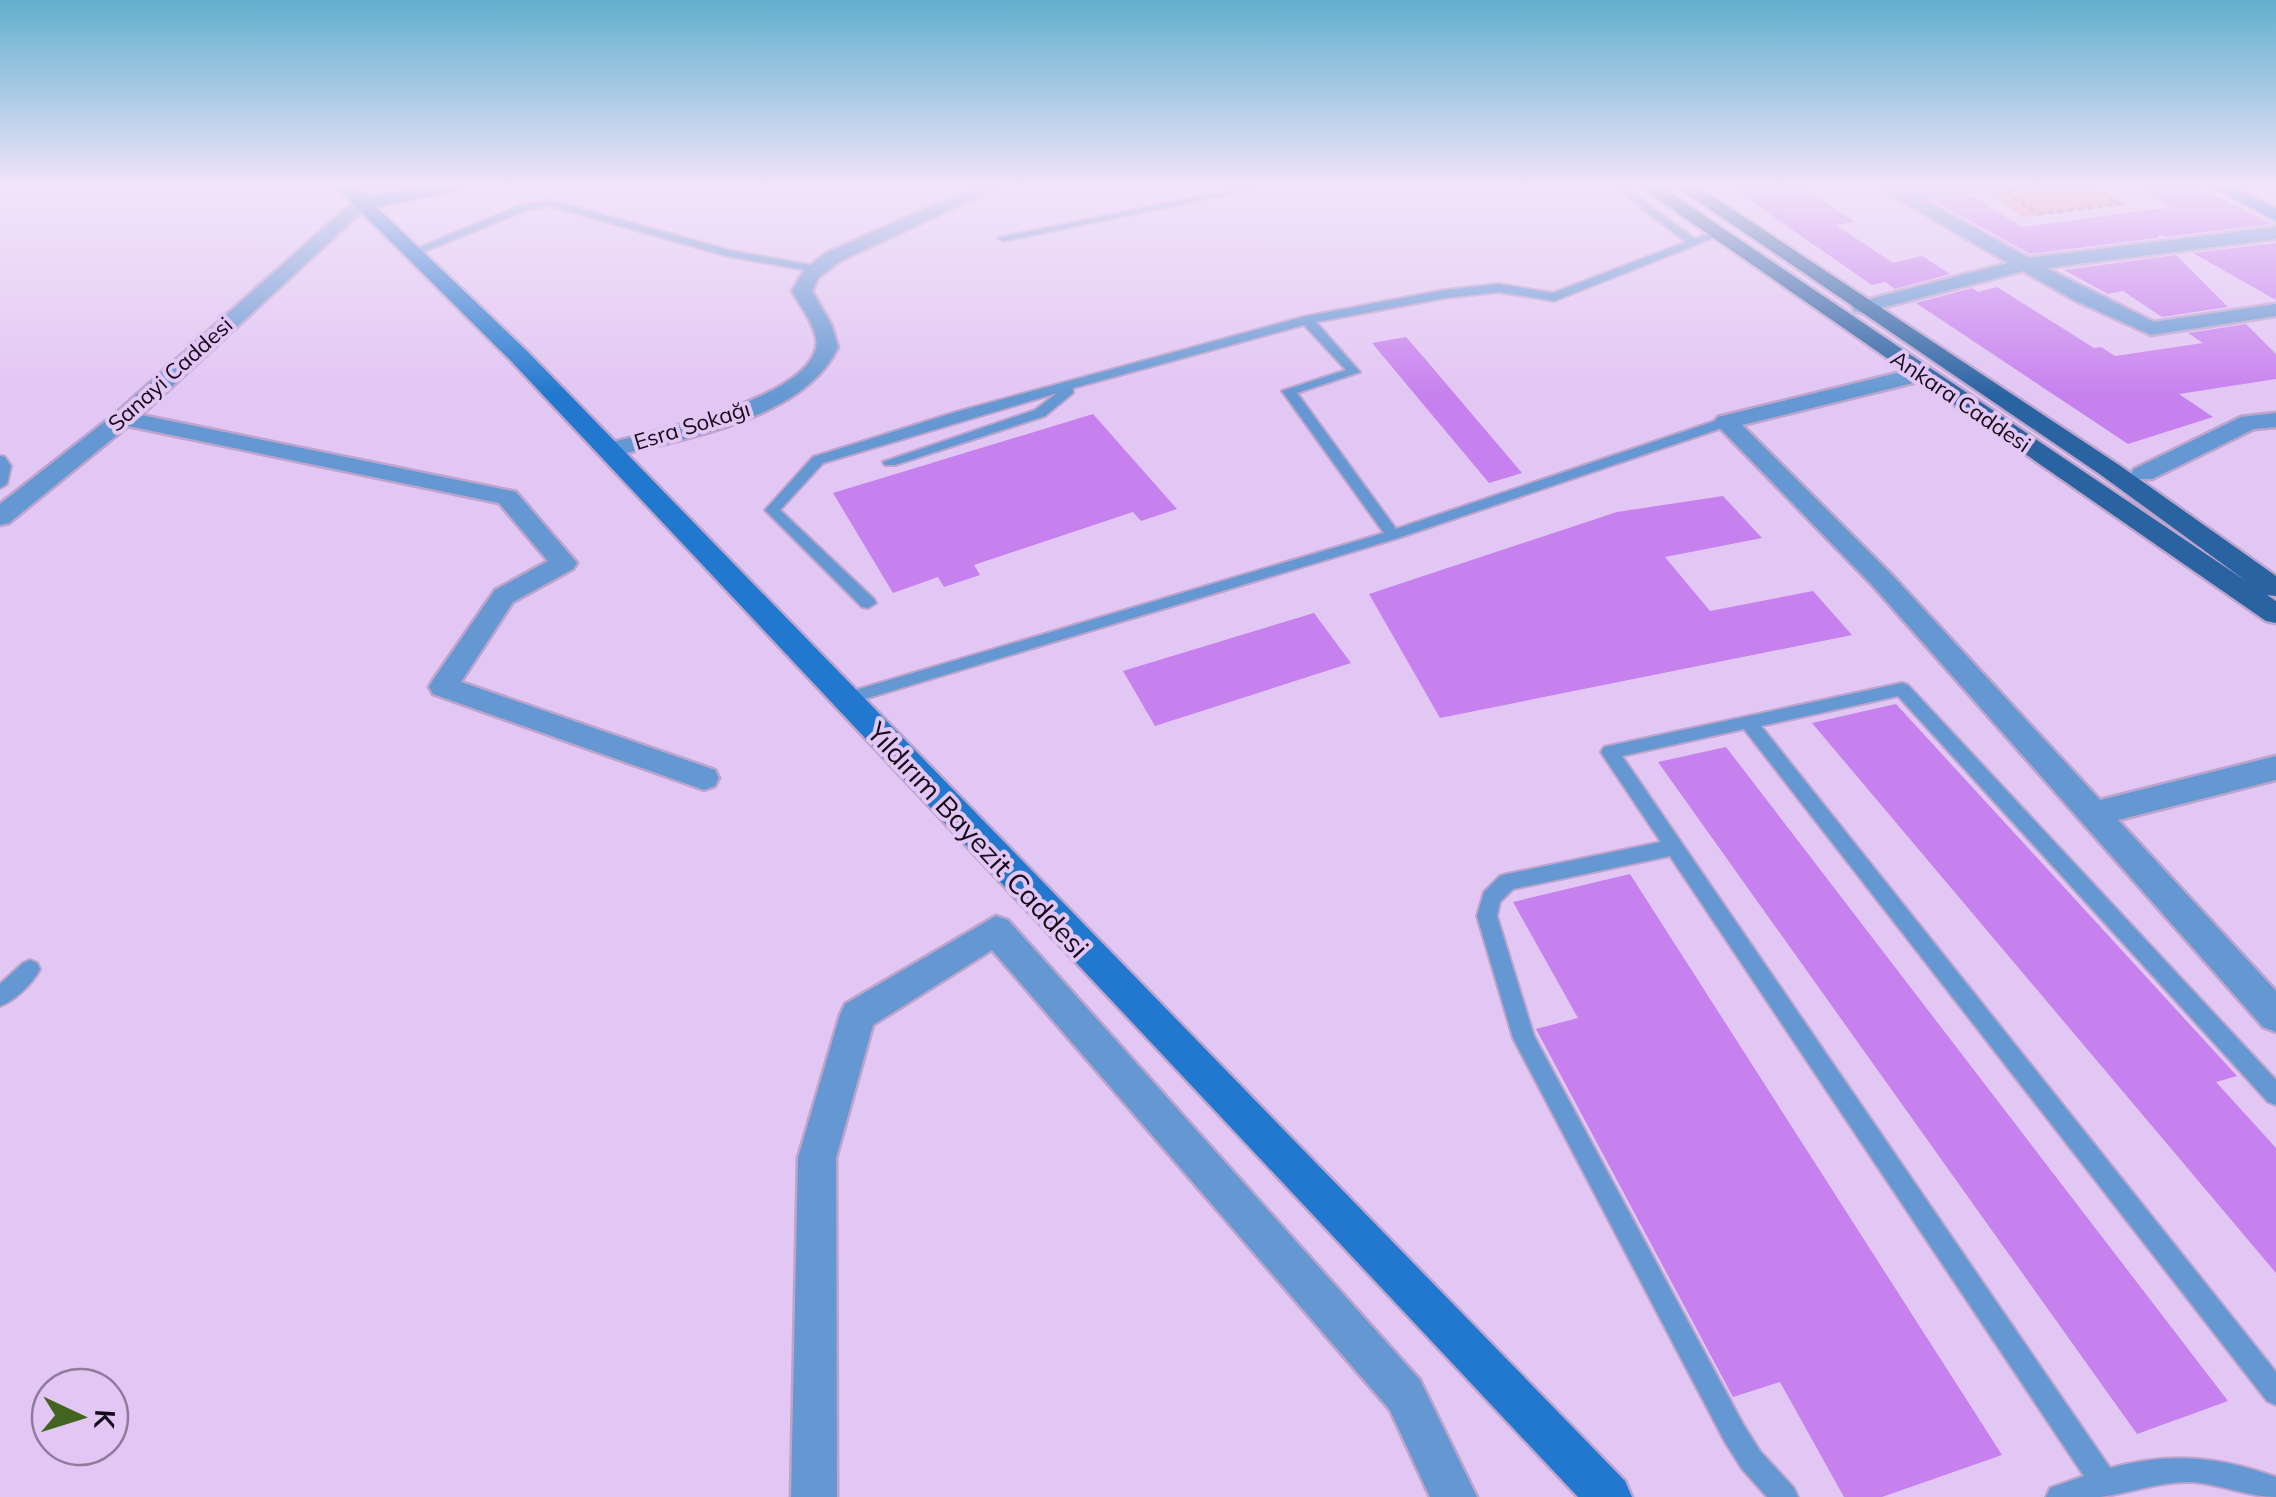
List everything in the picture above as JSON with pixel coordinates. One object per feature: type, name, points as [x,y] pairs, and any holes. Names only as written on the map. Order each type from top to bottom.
[{"type":"main road","name":"Ankara Caddesi","points":[[1733,256],[1921,374],[2276,614]]},
{"type":"main road","name":"Ankara Caddesi","points":[[1787,256],[2110,470],[2276,590]]},
{"type":"street","name":"Sanayi Caddesi","points":[[0,517],[11,501],[124,418],[294,256]]},
{"type":"street","name":"Yıldırım Bayezit Caddesi","points":[[415,256],[519,356],[1609,1497]]},
{"type":"street","points":[[816,269],[839,256]]},
{"type":"street","points":[[2008,256],[2150,329],[2276,310]]},
{"type":"street","points":[[1862,307],[2024,265],[2096,256]]},
{"type":"street","name":"Esra Sokağı","points":[[608,450],[738,414],[795,386],[825,358],[828,342],[802,291],[816,269]]},
{"type":"street","points":[[2250,311],[2276,337]]},
{"type":"street","points":[[1726,422],[1921,374]]},
{"type":"street","points":[[124,418],[507,497],[564,564],[504,596],[444,687],[704,778]]},
{"type":"street","points":[[2143,474],[2250,422],[2276,420]]},
{"type":"street","points":[[1726,422],[1882,580],[2276,1016]]},
{"type":"street","points":[[2094,814],[2276,768]]},
{"type":"street","points":[[814,1497],[816,1158],[858,1014],[996,930],[1405,1395],[1454,1497]]},
{"type":"lane","points":[[742,256],[816,269]]},
{"type":"lane","points":[[868,603],[772,510],[818,460],[1306,320],[1499,288],[1554,296],[1661,256]]},
{"type":"lane","points":[[1306,320],[1354,372],[1289,391],[1392,535]]},
{"type":"lane","points":[[890,462],[1040,413],[1076,383]]},
{"type":"lane","points":[[844,699],[1392,535],[1726,422]]},
{"type":"lane","points":[[0,460],[4,466],[0,484]]},
{"type":"lane","points":[[2104,1482],[1610,752],[1902,689],[2276,1095]]},
{"type":"lane","points":[[1748,722],[2276,1392]]},
{"type":"lane","points":[[1675,847],[1507,882],[1492,898],[1487,916],[1524,1038],[1734,1434],[1751,1460],[1785,1497]]},
{"type":"lane","points":[[0,996],[30,970]]},
{"type":"lane","points":[[2059,1497],[2166,1468],[2234,1476],[2276,1490]]},
{"type":"building","points":[[1830,256],[1882,256],[1893,263],[1922,256],[1950,274],[1895,289],[1885,282],[1872,285]]},
{"type":"building","points":[[2177,256],[2228,307],[2162,317],[2123,291],[2108,294],[2064,270]]},
{"type":"building","points":[[2198,256],[2276,256],[2276,300]]},
{"type":"building","points":[[1997,287],[2094,348],[2101,347],[2115,356],[2203,343],[2188,333],[2246,324],[2276,354],[2276,379],[2179,394],[2213,417],[2128,444],[1916,303],[1972,288],[1978,292]]},
{"type":"building","points":[[1406,337],[1522,473],[1489,483],[1372,343]]},
{"type":"building","points":[[1093,414],[1177,509],[1141,521],[1133,512],[974,565],[980,575],[944,587],[938,577],[893,593],[833,493]]},
{"type":"building","points":[[1723,496],[1762,538],[1665,557],[1710,611],[1813,591],[1852,635],[1440,718],[1369,594],[1617,512]]},
{"type":"building","points":[[1314,613],[1351,663],[1155,726],[1123,671]]},
{"type":"building","points":[[1896,704],[2237,1076],[2216,1082],[2276,1148],[2276,1273],[1812,723]]},
{"type":"building","points":[[1726,747],[2228,1401],[2137,1434],[1658,762]]},
{"type":"building","points":[[1630,874],[2002,1455],[1882,1497],[1844,1497],[1780,1382],[1733,1397],[1536,1029],[1578,1018],[1513,902]]}]
